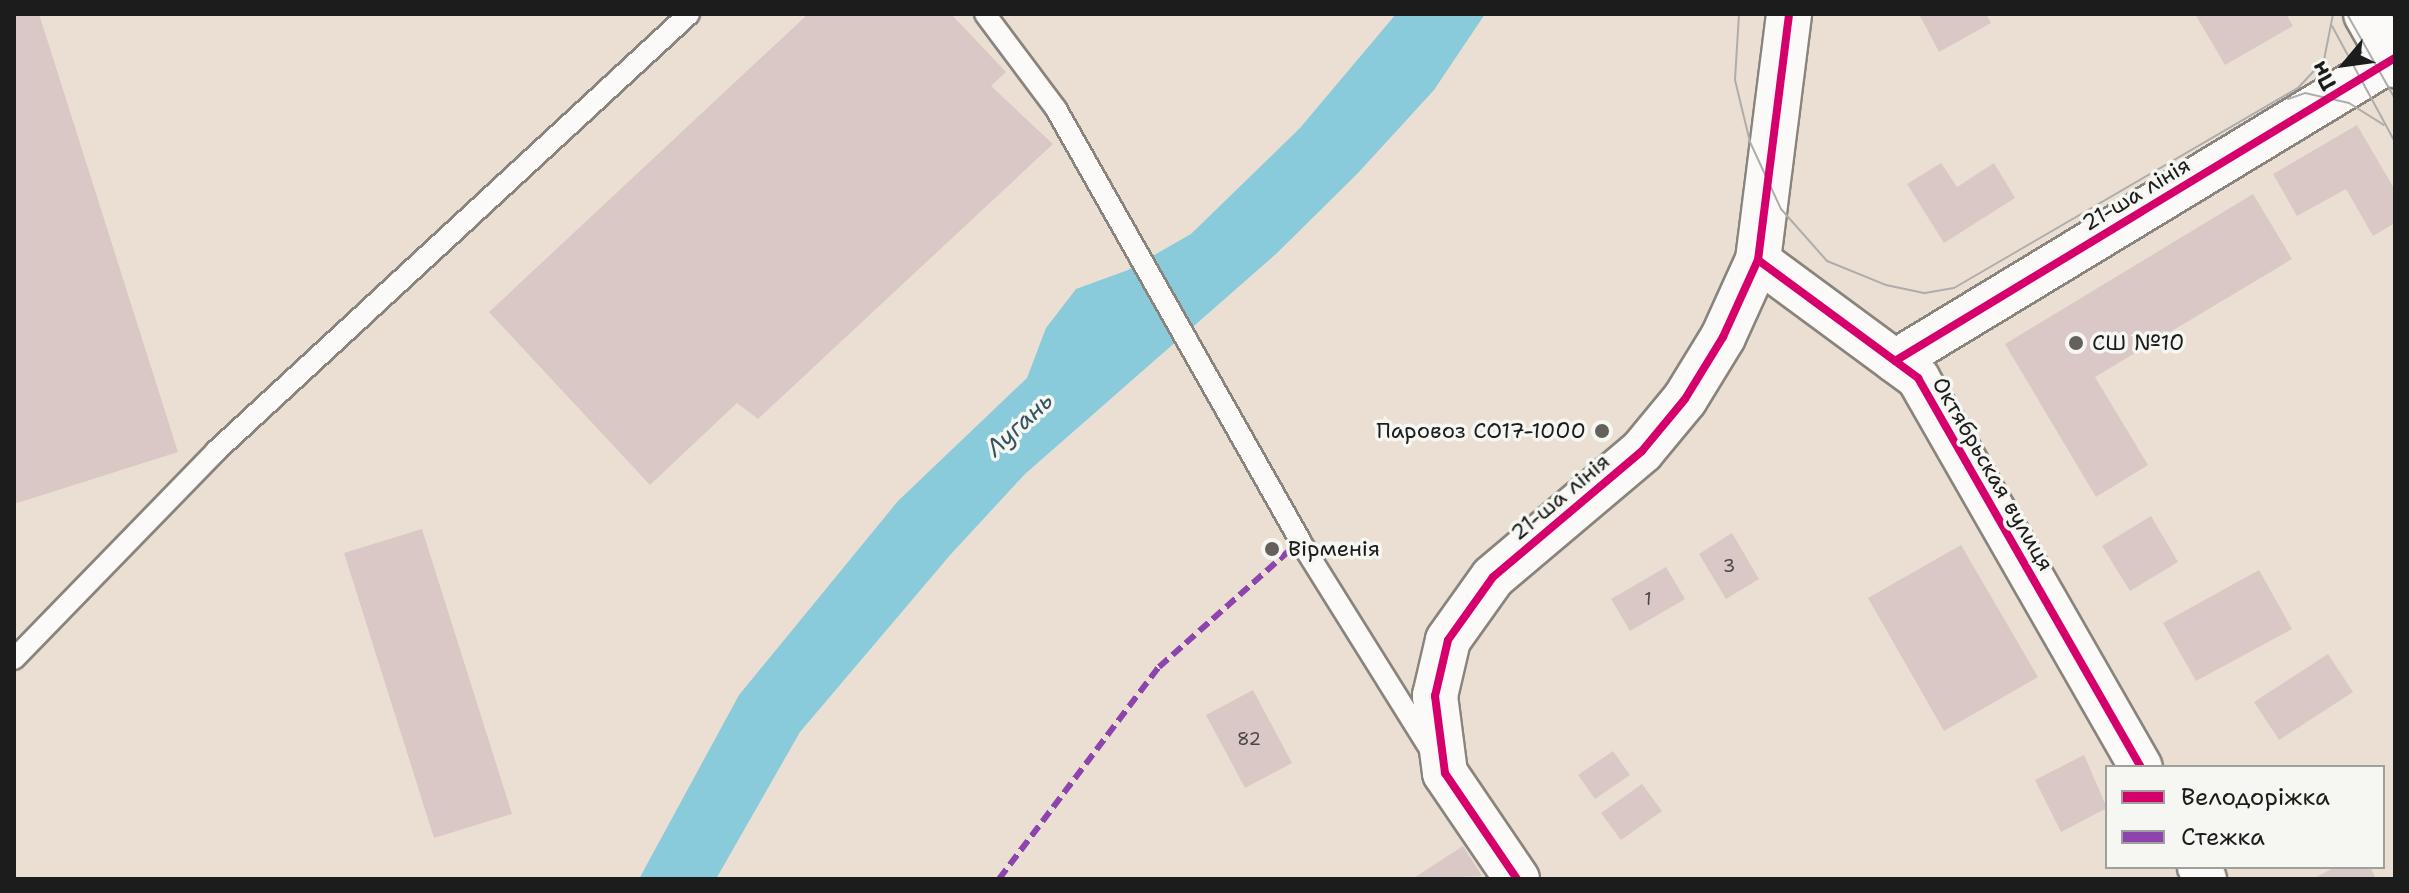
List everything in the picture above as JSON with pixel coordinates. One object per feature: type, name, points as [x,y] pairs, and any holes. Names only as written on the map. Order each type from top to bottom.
[{"type":"street","points":[[1758,260],[1789,14]]},
{"type":"street","points":[[2366,14],[2394,61]]},
{"type":"street","name":"21-ша лінія","points":[[1895,361],[2394,61]]},
{"type":"street","name":"Октябрьская вулиця","points":[[1758,260],[1918,378],[2140,765]]},
{"type":"street","name":"21-ша лінія","points":[[1445,773],[1435,696],[1448,640],[1493,577],[1642,451],[1685,399],[1723,337],[1758,260]]},
{"type":"street","points":[[1445,773],[1517,879]]},
{"type":"lane","points":[[14,659],[216,451],[689,14]]},
{"type":"lane","points":[[985,14],[1056,109],[1300,541],[1445,773]]},
{"type":"water","name":"Лугань","points":[[1396,14],[1485,14],[1434,90],[1358,173],[1277,253],[1025,474],[951,554],[800,732],[716,879],[639,879],[739,695],[898,501],[1027,378],[1046,328],[1076,289],[1128,270],[1191,234],[1300,128]]},
{"type":"building","points":[[14,14],[39,14],[178,452],[14,504]]},
{"type":"building","points":[[808,14],[951,14],[1006,72],[991,86],[1053,144],[758,419],[737,403],[650,485],[489,312]]},
{"type":"building","points":[[1919,14],[1986,14],[1991,23],[1939,52]]},
{"type":"building","points":[[2195,14],[2286,14],[2293,26],[2225,65]]},
{"type":"building","points":[[2357,125],[2395,190],[2395,223],[2373,236],[2346,189],[2297,216],[2273,174]]},
{"type":"building","points":[[1941,163],[1957,187],[1994,163],[2015,198],[1944,243],[1907,184]]},
{"type":"building","points":[[2253,194],[2292,259],[2095,377],[2148,465],[2096,497],[2005,344]]},
{"type":"building","points":[[2151,516],[2178,562],[2130,591],[2102,546]]},
{"type":"building","points":[[422,529],[512,814],[434,838],[344,553]]},
{"type":"building","points":[[1732,533],[1759,579],[1726,599],[1699,554]]},
{"type":"building","points":[[1961,545],[2038,677],[1944,731],[1868,598]]},
{"type":"building","points":[[1666,567],[1685,599],[1630,631],[1611,599]]},
{"type":"building","points":[[2259,570],[2292,629],[2196,681],[2163,623]]},
{"type":"building","points":[[2328,654],[2353,692],[2279,740],[2254,702]]},
{"type":"building","points":[[1253,690],[1292,763],[1245,788],[1206,715]]},
{"type":"building","points":[[1613,751],[1630,775],[1595,799],[1578,775]]},
{"type":"building","points":[[2084,755],[2105,809],[2061,832],[2035,780]]},
{"type":"building","points":[[1642,784],[1662,811],[1621,840],[1601,813]]},
{"type":"building","points":[[1463,846],[1482,876],[1412,879]]},
{"type":"building","points":[[2331,869],[2371,869],[2376,879],[2313,879]]},
{"type":"tram line","points":[[1739,14],[1735,80],[1750,142],[1781,209],[1827,261],[1886,285],[1925,293],[1954,288],[2298,88],[2324,60],[2333,14]]},
{"type":"tram line","points":[[2347,14],[2395,99]]},
{"type":"tram line","points":[[2332,26],[2395,142]]},
{"type":"tram line","points":[[2288,99],[2305,93],[2349,103],[2384,125]]},
{"type":"marked path","points":[[999,879],[1159,667],[1300,541]]},
{"type":"cycle path","points":[[1517,879],[1445,773],[1435,696],[1448,640],[1493,577],[1642,451],[1685,399],[1723,337],[1758,260],[1789,14]]},
{"type":"cycle path","points":[[1895,361],[2395,58]]},
{"type":"cycle path","points":[[1758,260],[1918,378],[2140,765]]},
{"type":"place","name":"СШ №10","points":[[2076,343]]},
{"type":"place","name":"Паровоз СО17-1000","points":[[1602,431]]},
{"type":"place","name":"Вірменія","points":[[1272,549]]}]
